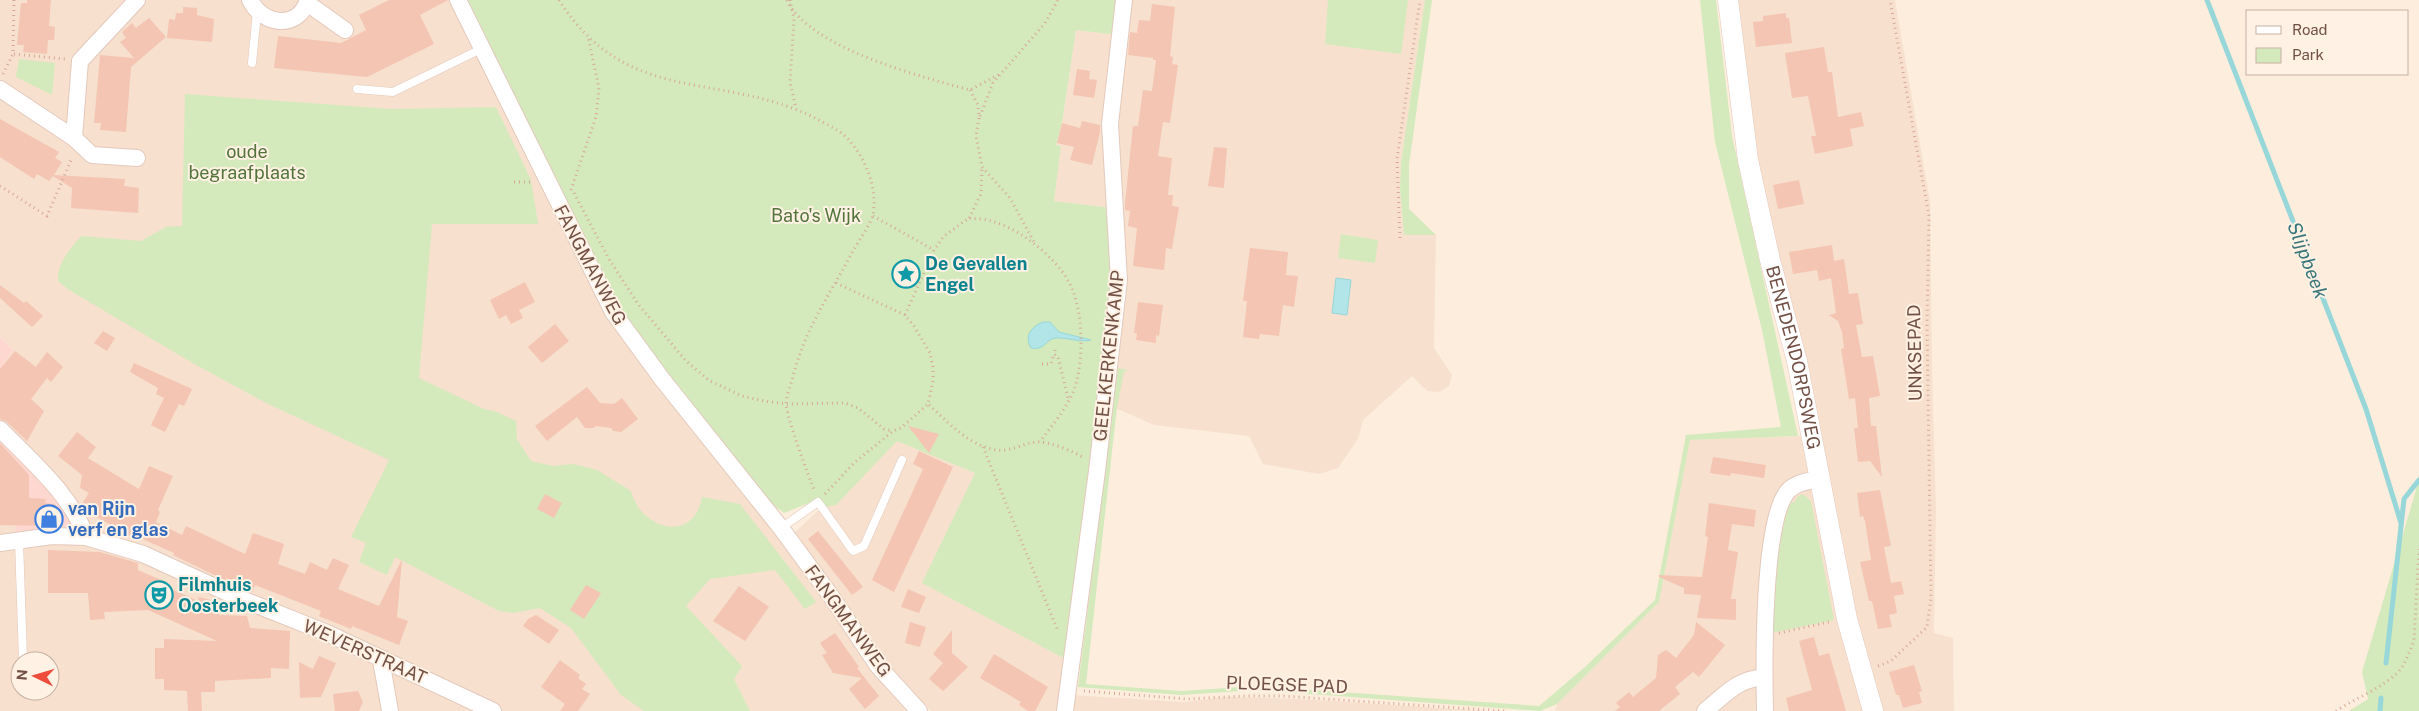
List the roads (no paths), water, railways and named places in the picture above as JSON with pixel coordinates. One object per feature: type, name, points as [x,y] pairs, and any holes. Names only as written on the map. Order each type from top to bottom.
[{"type":"street","points":[[74,138],[80,61],[137,0]]},
{"type":"street","name":"FANGMANWEG","points":[[458,0],[557,203],[605,298],[622,326],[781,528],[878,666],[913,710]]},
{"type":"street","name":"GEELKERKENKAMP","points":[[1065,711],[1097,471],[1119,280],[1110,124],[1124,0]]},
{"type":"street","name":"BENEDENDORPSWEG","points":[[1728,0],[1748,160],[1770,260],[1797,362],[1847,618],[1860,673],[1873,711]]},
{"type":"street","points":[[254,6],[272,21],[283,21],[301,12],[308,2],[329,16],[345,30]]},
{"type":"street","points":[[0,89],[74,138],[92,155],[137,158]]},
{"type":"street","points":[[0,429],[66,499],[81,522],[86,537]]},
{"type":"street","points":[[1765,711],[1765,636],[1773,539],[1781,506],[1788,491],[1800,482],[1820,479]]},
{"type":"street","name":"WEVERSTRAAT","points":[[0,543],[52,536],[86,537],[143,554],[240,598],[328,633],[381,660],[493,711]]},
{"type":"street","points":[[381,660],[390,711]]},
{"type":"street","points":[[1705,711],[1741,682],[1753,678],[1764,678]]},
{"type":"lane","points":[[252,63],[254,6]]},
{"type":"lane","points":[[357,89],[393,92],[481,49]]},
{"type":"lane","points":[[781,528],[818,502],[853,551],[864,546],[902,460]]},
{"type":"lane","points":[[19,541],[24,651]]},
{"type":"water","points":[[1336,278],[1351,280],[1347,315],[1332,313]]},
{"type":"water","points":[[1043,322],[1050,322],[1059,332],[1091,340],[1055,338],[1042,347],[1031,348],[1028,340],[1030,332],[1035,326]]},
{"type":"waterway","name":"Slijpbeek","points":[[2207,0],[2366,409],[2401,523]]},
{"type":"waterway","name":"Slijpbeek","points":[[2386,663],[2404,499],[2419,480]]},
{"type":"waterway","name":"Slijpbeek","points":[[2380,711],[2381,698]]},
{"type":"place","name":"De Gevallen Engel","points":[[906,274]]},
{"type":"place","name":"van Rijn verf en glas","points":[[49,519]]},
{"type":"place","name":"Filmhuis Oosterbeek","points":[[159,595]]},
{"type":"park label","name":"oude begraafplaats","points":[[247,162]]},
{"type":"park label","name":"Bato's Wijk","points":[[816,216]]}]
